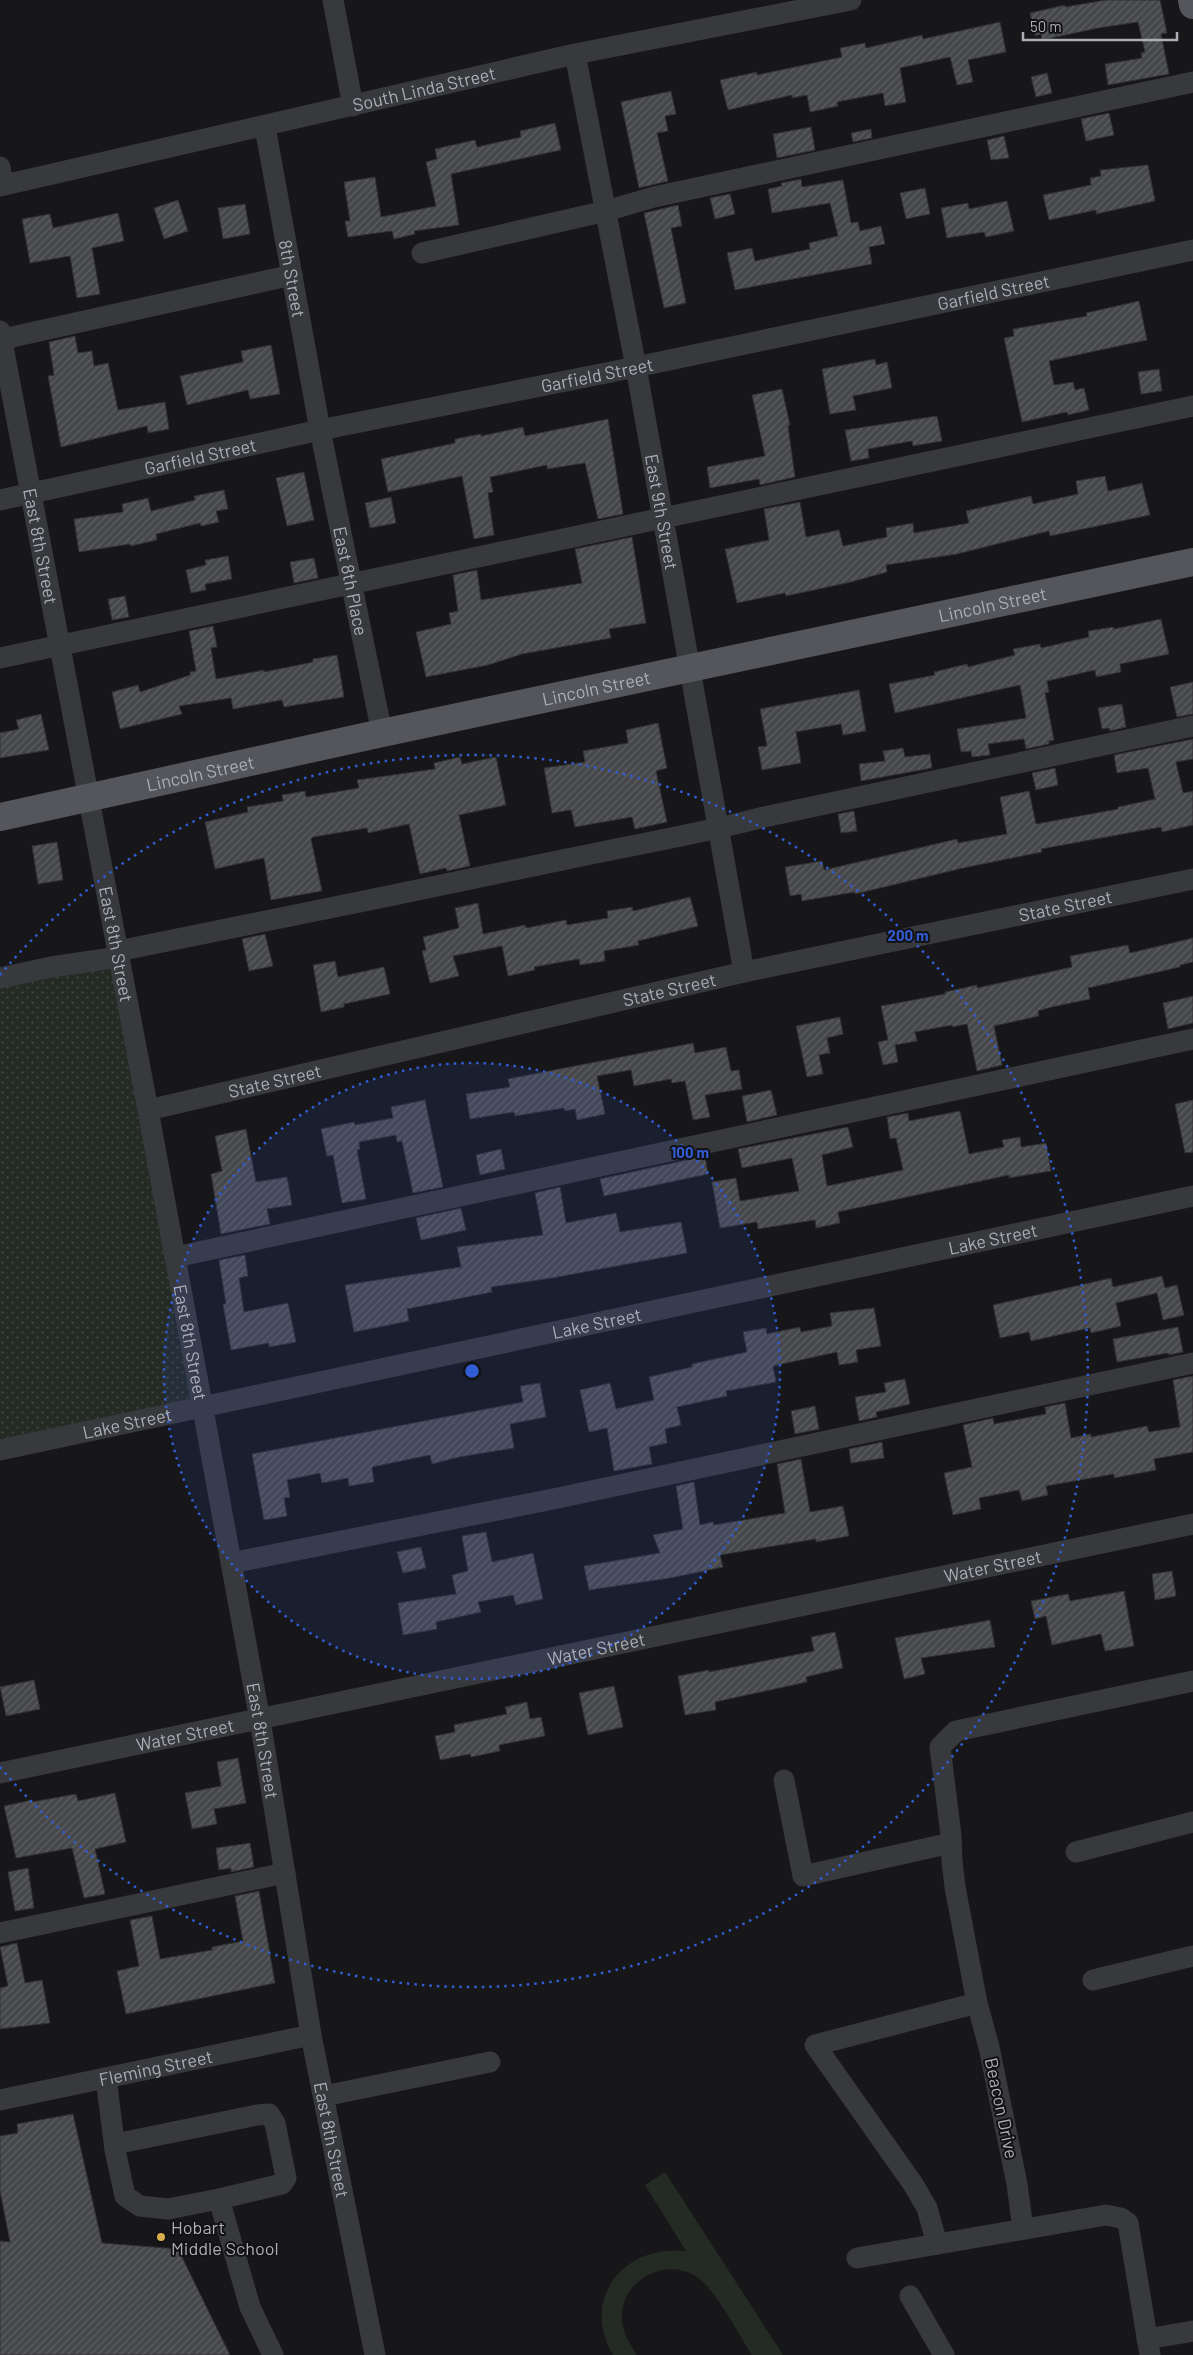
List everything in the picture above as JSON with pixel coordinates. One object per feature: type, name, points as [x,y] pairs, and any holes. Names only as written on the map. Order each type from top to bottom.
[{"type":"main road","points":[[1192,0],[1193,6]]},
{"type":"main road","name":"Lincoln Street","points":[[0,817],[382,733],[689,670],[1193,562]]},
{"type":"street","points":[[333,0],[353,106]]},
{"type":"street","name":"South Linda Street","points":[[1,179],[265,127],[575,54],[851,0]]},
{"type":"street","name":"East 9th Street","points":[[575,54],[636,367],[744,972]]},
{"type":"street","points":[[422,253],[606,211],[654,197],[1193,82]]},
{"type":"street","name":"8th Street","points":[[265,127],[320,430]]},
{"type":"street","name":"Garfield Street","points":[[0,500],[320,430],[636,367],[1193,250]]},
{"type":"street","points":[[1,339],[292,275]]},
{"type":"street","name":"East 8th Street","points":[[1,339],[119,954],[260,1720],[311,2035],[375,2355]]},
{"type":"street","points":[[0,658],[1193,406]]},
{"type":"street","name":"East 8th Place","points":[[320,430],[382,733]]},
{"type":"street","points":[[0,978],[604,851],[718,830],[892,790],[1193,726]]},
{"type":"street","name":"State Street","points":[[148,1110],[744,972],[1193,879]]},
{"type":"street","points":[[175,1257],[1193,1039]]},
{"type":"street","name":"Lake Street","points":[[0,1450],[1193,1196]]},
{"type":"street","points":[[231,1563],[558,1498],[1193,1363]]},
{"type":"street","name":"Water Street","points":[[0,1772],[260,1720],[1193,1524]]},
{"type":"street","name":"Beacon Drive","points":[[1022,2229],[1017,2184],[989,2047],[977,2003],[955,1887],[940,1747],[956,1731],[1193,1681]]},
{"type":"street","points":[[784,1780],[803,1876],[951,1843]]},
{"type":"street","points":[[1076,1852],[1193,1822]]},
{"type":"street","points":[[0,1933],[223,1888],[285,1873]]},
{"type":"street","points":[[1093,1980],[1193,1956]]},
{"type":"street","points":[[937,2244],[927,2208],[913,2184],[815,2045],[977,2003]]},
{"type":"street","name":"Fleming Street","points":[[0,2100],[311,2035]]},
{"type":"street","points":[[324,2096],[490,2062]]},
{"type":"street","points":[[106,2078],[115,2144],[126,2196],[140,2206],[168,2209],[282,2184],[286,2178],[275,2124],[269,2114],[115,2144]]},
{"type":"street","points":[[219,2199],[250,2307],[273,2355]]},
{"type":"street","points":[[857,2258],[1106,2215],[1121,2218],[1128,2223],[1149,2347],[1193,2331]]},
{"type":"street","points":[[910,2296],[944,2355]]},
{"type":"shaded area","points":[[114,962],[196,1401],[0,1443],[0,985]]},
{"type":"shaded area","points":[[665,2172],[783,2355],[752,2355],[718,2300],[702,2281],[694,2275],[681,2270],[668,2269],[644,2277],[627,2295],[623,2307],[622,2320],[627,2339],[637,2355],[613,2355],[604,2334],[602,2314],[605,2295],[614,2279],[627,2266],[644,2256],[664,2251],[686,2251],[645,2185]]},
{"type":"building","points":[[1106,0],[1160,0],[1167,33],[1161,34],[1169,74],[1108,85],[1105,64],[1142,58],[1141,53],[1145,52],[1138,22],[1042,40],[1041,34],[1035,36],[1030,13],[1065,5],[1065,7]]},
{"type":"building","points":[[1000,22],[1006,52],[968,60],[973,82],[957,85],[950,57],[900,68],[906,102],[885,106],[883,93],[837,102],[838,106],[810,112],[807,95],[792,98],[792,95],[728,110],[720,80],[757,72],[757,75],[842,57],[840,48],[865,43],[866,48],[922,35],[923,39]]},
{"type":"building","points":[[1047,73],[1052,93],[1036,97],[1031,77]]},
{"type":"building","points":[[671,91],[676,114],[665,116],[668,131],[657,133],[668,181],[639,188],[621,102]]},
{"type":"building","points":[[1109,113],[1114,135],[1086,141],[1081,119]]},
{"type":"building","points":[[555,123],[561,150],[451,174],[459,225],[414,231],[415,234],[394,239],[392,231],[348,237],[345,221],[350,221],[344,182],[375,177],[381,217],[436,206],[426,162],[437,159],[435,149],[475,140],[477,147],[521,137],[520,131]]},
{"type":"building","points":[[811,127],[815,150],[777,158],[773,134]]},
{"type":"building","points":[[871,129],[872,138],[853,142],[851,133]]},
{"type":"building","points":[[1004,136],[1009,158],[991,160],[987,140]]},
{"type":"building","points":[[1148,165],[1155,201],[1096,214],[1096,210],[1049,220],[1043,195],[1091,185],[1090,178],[1101,176],[1100,170]]},
{"type":"building","points":[[801,179],[802,187],[843,180],[851,223],[858,222],[860,231],[881,226],[885,244],[869,247],[872,264],[735,290],[727,253],[752,248],[755,261],[810,249],[809,243],[838,236],[830,203],[772,213],[768,189],[782,186],[781,183]]},
{"type":"building","points":[[925,188],[930,214],[906,219],[900,193]]},
{"type":"building","points":[[730,194],[735,214],[715,219],[710,198]]},
{"type":"building","points":[[178,200],[188,231],[164,239],[154,208]]},
{"type":"building","points":[[1007,201],[1014,231],[986,237],[984,232],[947,238],[941,208],[968,203],[969,209]]},
{"type":"building","points":[[245,204],[250,234],[223,239],[218,208]]},
{"type":"building","points":[[678,205],[682,226],[671,228],[686,303],[664,308],[644,213]]},
{"type":"building","points":[[118,213],[124,241],[92,248],[100,294],[77,298],[70,256],[30,263],[22,219],[50,214],[53,228]]},
{"type":"building","points":[[1139,301],[1147,340],[1049,361],[1054,385],[1073,382],[1075,390],[1084,388],[1089,410],[1068,415],[1067,412],[1022,422],[1004,338],[1014,336],[1013,329],[1087,316],[1086,313]]},
{"type":"building","points":[[75,336],[78,353],[92,351],[94,366],[108,363],[118,410],[165,402],[169,429],[148,433],[147,426],[61,447],[48,376],[54,375],[49,342]]},
{"type":"building","points":[[271,345],[280,394],[250,399],[248,390],[187,405],[180,376],[243,362],[241,351]]},
{"type":"building","points":[[875,359],[876,365],[887,362],[892,388],[853,396],[856,410],[830,414],[822,369]]},
{"type":"building","points":[[1159,369],[1162,391],[1141,394],[1138,372]]},
{"type":"building","points":[[782,389],[790,425],[788,426],[795,477],[760,485],[759,479],[710,488],[707,467],[765,456],[752,395]]},
{"type":"building","points":[[937,416],[942,441],[913,446],[912,441],[868,449],[869,458],[851,461],[845,430]]},
{"type":"building","points":[[608,419],[623,514],[598,519],[585,463],[547,469],[547,465],[490,477],[493,492],[488,493],[494,535],[474,539],[462,476],[388,492],[381,459],[455,443],[455,439],[481,434],[481,436],[523,427],[525,436]]},
{"type":"building","points":[[304,472],[314,520],[287,526],[276,478]]},
{"type":"building","points":[[1105,476],[1108,491],[1142,483],[1150,515],[1050,536],[1049,531],[957,554],[886,565],[887,572],[851,582],[786,596],[785,593],[737,603],[725,549],[769,540],[764,509],[800,502],[806,537],[839,530],[843,546],[887,537],[886,528],[913,523],[914,533],[969,523],[966,511],[1031,496],[1033,504],[1078,494],[1076,481]]},
{"type":"building","points":[[224,490],[228,509],[216,511],[219,522],[201,526],[200,523],[156,534],[157,540],[131,546],[130,544],[79,552],[74,519],[123,512],[122,504],[148,498],[151,511],[195,500],[194,496]]},
{"type":"building","points":[[391,497],[396,523],[370,528],[365,503]]},
{"type":"building","points":[[632,537],[646,623],[609,629],[611,638],[522,654],[488,665],[426,677],[416,632],[451,624],[449,613],[458,611],[453,575],[477,570],[481,600],[582,583],[575,549]]},
{"type":"building","points":[[228,556],[232,579],[205,584],[206,590],[191,593],[186,570],[206,565],[205,560]]},
{"type":"building","points":[[314,558],[318,578],[294,583],[290,562]]},
{"type":"building","points":[[125,596],[129,617],[112,620],[108,599]]},
{"type":"building","points":[[1161,619],[1169,654],[1120,664],[1121,672],[1096,677],[1095,670],[1047,681],[1049,692],[1045,693],[1054,740],[1049,741],[1049,744],[1026,749],[1024,739],[988,744],[990,755],[972,757],[971,751],[961,752],[957,729],[1026,718],[1020,685],[895,713],[889,684],[935,675],[934,672],[967,664],[968,667],[1015,655],[1013,649],[1040,644],[1041,648],[1089,637],[1088,631],[1113,627],[1114,629]]},
{"type":"building","points":[[213,626],[217,647],[211,648],[216,679],[264,670],[264,672],[313,662],[313,659],[337,655],[344,697],[284,707],[282,700],[233,709],[231,698],[179,706],[182,714],[120,729],[112,692],[138,685],[140,692],[190,675],[190,672],[196,671],[189,631]]},
{"type":"building","points":[[1193,682],[1193,714],[1177,717],[1170,687]]},
{"type":"building","points":[[859,690],[866,731],[843,735],[841,724],[796,732],[801,763],[762,770],[758,747],[767,746],[760,709]]},
{"type":"building","points":[[1122,704],[1126,727],[1110,731],[1109,728],[1102,729],[1098,708]]},
{"type":"building","points":[[41,714],[49,750],[0,758],[0,733],[19,729],[16,720]]},
{"type":"building","points":[[658,723],[667,768],[656,771],[667,822],[635,829],[632,817],[575,827],[571,810],[552,813],[544,768],[585,762],[583,751],[628,743],[626,730]]},
{"type":"building","points":[[1193,739],[1193,759],[1176,762],[1183,793],[1193,791],[1193,825],[1162,832],[1161,827],[1041,849],[1042,852],[963,868],[855,894],[855,892],[802,901],[801,894],[790,896],[785,867],[822,861],[824,870],[957,839],[958,843],[1007,834],[1000,797],[1029,791],[1036,824],[1118,809],[1118,807],[1155,799],[1148,768],[1117,773],[1114,755]]},
{"type":"building","points":[[903,748],[905,757],[930,754],[932,768],[861,781],[859,764],[885,761],[883,751]]},
{"type":"building","points":[[460,757],[462,764],[496,757],[506,805],[459,815],[470,866],[447,871],[446,868],[420,874],[409,824],[368,833],[367,828],[313,837],[311,839],[322,891],[271,900],[264,858],[215,869],[205,822],[248,812],[247,807],[283,801],[282,795],[305,791],[306,797],[359,788],[357,780],[435,769],[434,763]]},
{"type":"building","points":[[1055,768],[1058,785],[1036,790],[1032,773]]},
{"type":"building","points":[[854,811],[857,831],[841,833],[838,814]]},
{"type":"building","points":[[57,842],[63,880],[38,884],[32,846]]},
{"type":"building","points":[[690,897],[698,926],[638,941],[639,945],[604,951],[605,961],[580,965],[579,959],[534,967],[535,970],[508,976],[502,946],[453,956],[459,976],[430,983],[422,951],[426,950],[423,937],[459,928],[455,908],[478,903],[483,934],[525,925],[526,928],[566,920],[567,925],[608,918],[607,911],[632,907],[633,911]]},
{"type":"building","points":[[265,934],[273,966],[249,971],[242,939]]},
{"type":"building","points":[[1193,938],[1193,962],[1180,965],[1180,967],[1088,988],[1090,999],[1052,1007],[1038,1011],[1039,1016],[994,1026],[1002,1065],[977,1071],[967,1024],[915,1032],[917,1041],[895,1045],[898,1062],[883,1065],[878,1042],[888,1040],[881,1006],[945,994],[945,992],[977,985],[977,988],[1072,967],[1070,956],[1128,945],[1130,953]]},
{"type":"building","points":[[335,961],[338,977],[384,967],[390,994],[344,1004],[344,1007],[321,1012],[313,965]]},
{"type":"building","points":[[1193,996],[1193,1023],[1168,1029],[1163,1003]]},
{"type":"building","points":[[840,1017],[843,1034],[827,1038],[830,1053],[819,1055],[823,1074],[807,1077],[796,1026]]},
{"type":"building","points":[[693,1043],[695,1053],[726,1047],[731,1071],[739,1070],[742,1089],[705,1095],[710,1117],[693,1120],[685,1081],[672,1083],[671,1079],[634,1086],[631,1070],[597,1076],[605,1114],[577,1120],[575,1109],[565,1111],[564,1108],[515,1116],[514,1112],[470,1119],[466,1094],[510,1087],[508,1079]]},
{"type":"building","points":[[771,1090],[777,1115],[747,1122],[742,1096]]},
{"type":"building","points":[[425,1100],[443,1187],[413,1193],[402,1141],[397,1142],[396,1135],[359,1142],[360,1149],[357,1150],[366,1199],[342,1203],[333,1155],[327,1156],[321,1129],[354,1122],[355,1125],[393,1118],[391,1107]]},
{"type":"building","points":[[1193,1100],[1193,1152],[1185,1153],[1175,1104]]},
{"type":"building","points":[[960,1111],[969,1154],[1004,1147],[1002,1140],[1020,1137],[1021,1147],[1046,1143],[1051,1171],[1009,1178],[1009,1175],[838,1212],[840,1223],[816,1228],[815,1220],[758,1229],[757,1222],[720,1228],[712,1182],[736,1178],[740,1201],[799,1191],[792,1158],[742,1168],[738,1149],[848,1127],[853,1147],[822,1155],[827,1186],[903,1170],[896,1138],[890,1139],[887,1117],[908,1113],[909,1121]]},
{"type":"building","points":[[246,1129],[256,1182],[287,1177],[292,1205],[267,1209],[270,1224],[221,1234],[211,1174],[222,1171],[215,1136]]},
{"type":"building","points":[[501,1149],[505,1169],[480,1175],[476,1155]]},
{"type":"building","points":[[705,1156],[708,1174],[604,1196],[600,1179]]},
{"type":"building","points":[[560,1187],[566,1223],[616,1213],[620,1232],[681,1222],[687,1253],[552,1278],[491,1287],[492,1292],[407,1309],[409,1321],[354,1332],[345,1285],[461,1267],[457,1247],[543,1235],[535,1193]]},
{"type":"building","points":[[461,1208],[466,1230],[421,1240],[416,1218]]},
{"type":"building","points":[[245,1255],[248,1276],[239,1278],[244,1312],[288,1303],[296,1342],[269,1347],[269,1343],[231,1350],[223,1304],[226,1304],[219,1260]]},
{"type":"building","points":[[1162,1276],[1165,1288],[1177,1285],[1184,1315],[1163,1320],[1157,1293],[1116,1303],[1121,1326],[1091,1333],[1090,1328],[1031,1341],[1029,1332],[1000,1338],[993,1305],[1111,1278],[1113,1287]]},
{"type":"building","points":[[874,1308],[881,1346],[856,1350],[858,1362],[839,1365],[837,1352],[773,1366],[776,1382],[726,1391],[727,1396],[677,1407],[681,1425],[665,1429],[667,1443],[649,1447],[652,1464],[614,1471],[607,1428],[589,1432],[580,1390],[610,1383],[616,1409],[654,1400],[649,1377],[692,1367],[692,1364],[747,1352],[743,1332],[766,1328],[767,1334],[800,1327],[801,1332],[832,1326],[830,1313]]},
{"type":"building","points":[[1178,1327],[1183,1352],[1117,1362],[1113,1339]]},
{"type":"building","points":[[1193,1376],[1193,1452],[1154,1459],[1156,1470],[1114,1478],[1114,1474],[1046,1486],[1048,1495],[1022,1501],[1019,1490],[979,1498],[981,1509],[953,1515],[944,1473],[972,1467],[963,1425],[993,1418],[994,1424],[1046,1414],[1045,1407],[1065,1403],[1071,1438],[1091,1434],[1091,1437],[1147,1426],[1149,1432],[1180,1427],[1173,1380]]},
{"type":"building","points":[[905,1379],[910,1404],[876,1412],[877,1417],[859,1421],[855,1397],[886,1392],[884,1383]]},
{"type":"building","points":[[540,1383],[546,1417],[510,1424],[514,1448],[459,1457],[432,1464],[430,1455],[372,1467],[374,1482],[349,1486],[348,1478],[322,1483],[320,1473],[287,1480],[290,1497],[284,1498],[287,1516],[264,1520],[252,1454],[523,1402],[520,1386]]},
{"type":"building","points":[[815,1406],[819,1429],[795,1434],[791,1411]]},
{"type":"building","points":[[882,1442],[884,1458],[851,1463],[849,1449]]},
{"type":"building","points":[[801,1459],[810,1512],[843,1506],[849,1536],[816,1542],[816,1539],[720,1555],[723,1567],[670,1578],[589,1590],[584,1566],[660,1553],[653,1535],[683,1529],[676,1486],[694,1482],[700,1525],[713,1522],[714,1525],[785,1513],[777,1464]]},
{"type":"building","points":[[486,1532],[492,1562],[533,1553],[543,1599],[516,1605],[513,1595],[478,1602],[481,1612],[436,1622],[437,1629],[403,1635],[398,1603],[456,1594],[452,1575],[468,1571],[462,1536]]},
{"type":"building","points":[[421,1547],[426,1568],[403,1573],[397,1552]]},
{"type":"building","points":[[1172,1571],[1176,1596],[1155,1600],[1152,1574]]},
{"type":"building","points":[[1124,1591],[1134,1646],[1105,1651],[1101,1634],[1052,1645],[1046,1616],[1035,1619],[1031,1601],[1068,1594],[1070,1601]]},
{"type":"building","points":[[990,1620],[995,1647],[921,1658],[925,1674],[904,1679],[895,1638]]},
{"type":"building","points":[[835,1632],[843,1668],[806,1677],[807,1682],[715,1702],[716,1710],[685,1715],[678,1676],[709,1670],[709,1672],[814,1651],[811,1637]]},
{"type":"building","points":[[34,1680],[40,1709],[6,1716],[0,1687]]},
{"type":"building","points":[[614,1686],[623,1727],[588,1735],[579,1693]]},
{"type":"building","points":[[527,1702],[530,1719],[541,1717],[545,1736],[499,1745],[500,1751],[471,1757],[470,1754],[440,1760],[435,1736],[455,1732],[454,1725],[507,1714],[505,1707]]},
{"type":"building","points":[[238,1758],[246,1803],[214,1809],[217,1824],[192,1829],[185,1793],[221,1786],[217,1762]]},
{"type":"building","points":[[115,1793],[126,1842],[95,1849],[105,1894],[84,1898],[72,1848],[16,1858],[4,1806],[76,1794],[78,1801]]},
{"type":"building","points":[[250,1843],[254,1867],[231,1872],[231,1868],[219,1870],[216,1848]]},
{"type":"building","points":[[28,1868],[34,1908],[15,1911],[8,1872]]},
{"type":"building","points":[[259,1891],[275,1983],[126,2014],[117,1971],[139,1966],[130,1920],[152,1916],[160,1959],[212,1950],[212,1947],[243,1941],[235,1896]]},
{"type":"building","points":[[17,1943],[25,1983],[42,1980],[50,2023],[0,2029],[0,1988],[8,1986],[0,1947]]},
{"type":"building","points":[[73,2114],[102,2243],[178,2249],[230,2355],[0,2355],[0,2241],[10,2242],[0,2191],[0,2136],[18,2133],[17,2124]]},
{"type":"place","name":"Hobart Middle School","points":[[161,2237]]}]
